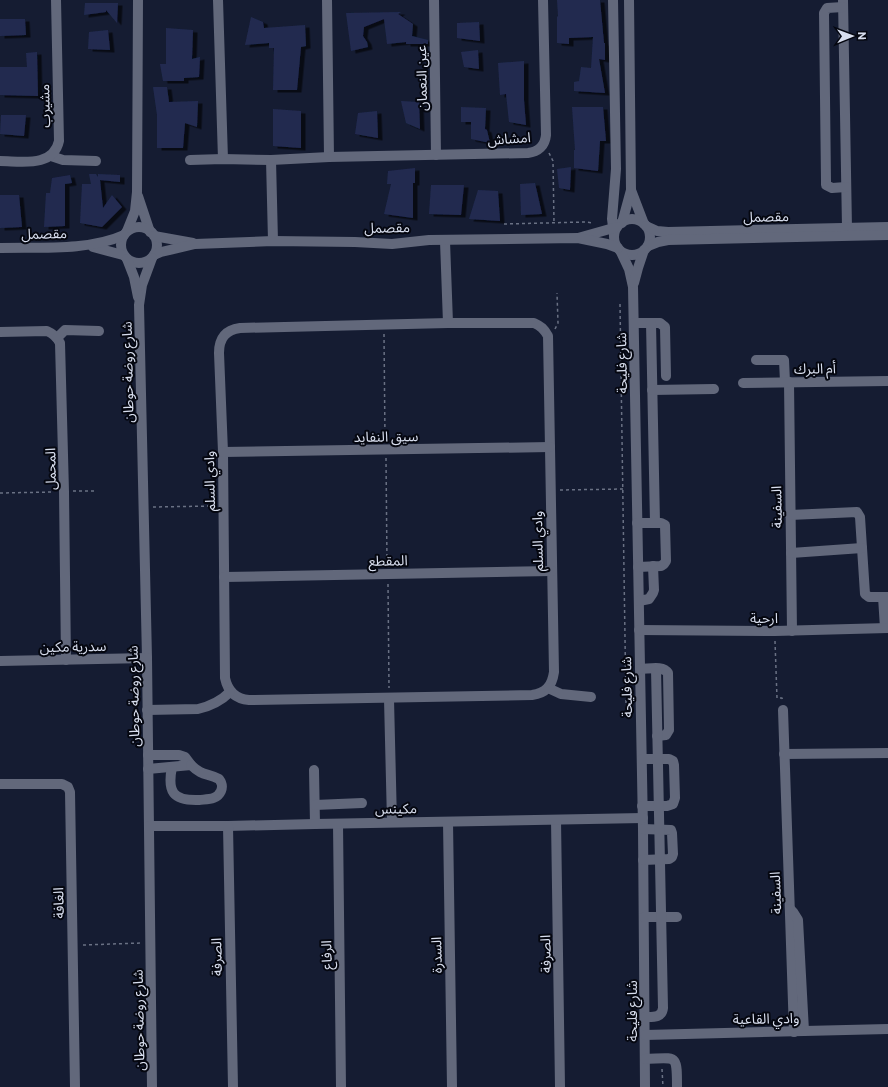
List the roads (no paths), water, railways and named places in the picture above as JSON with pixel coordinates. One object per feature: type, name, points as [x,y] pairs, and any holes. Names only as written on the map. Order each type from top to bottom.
[{"type":"street","name":"مشيرب","points":[[51,156],[59,141],[56,0]]},
{"type":"street","points":[[137,192],[145,218],[156,245],[153,256],[148,261],[137,263],[125,257],[120,245],[135,211],[137,192],[138,0]]},
{"type":"street","points":[[218,0],[223,158]]},
{"type":"street","points":[[327,0],[329,157]]},
{"type":"street","name":"عين النعمان","points":[[434,0],[436,155]]},
{"type":"street","name":"امشاش","points":[[190,160],[223,158],[271,160],[329,157],[528,153],[536,151],[543,146],[546,135],[543,0]]},
{"type":"street","points":[[613,0],[616,169],[615,244],[626,254],[636,255],[646,248],[650,236],[631,190],[630,0]]},
{"type":"street","points":[[846,187],[832,188],[826,185],[824,13],[827,8],[843,4],[847,228]]},
{"type":"street","points":[[0,161],[41,160],[51,156],[63,160],[96,161]]},
{"type":"street","points":[[271,160],[273,241]]},
{"type":"street","points":[[616,228],[631,190]]},
{"type":"street","points":[[616,228],[630,219],[640,221],[645,225]]},
{"type":"street","name":"مقصمل","points":[[645,225],[657,231],[668,232],[888,227]]},
{"type":"street","points":[[125,233],[136,227],[146,229],[152,234]]},
{"type":"street","name":"مقصمل","points":[[578,238],[616,228]]},
{"type":"street","name":"مقصمل","points":[[0,248],[89,246],[112,240],[125,233]]},
{"type":"street","name":"مقصمل","points":[[152,234],[195,244]]},
{"type":"street","name":"مقصمل","points":[[646,248],[658,242],[668,240],[888,235]]},
{"type":"street","name":"مقصمل","points":[[153,256],[195,244],[273,241],[366,242],[392,244],[429,240],[445,241],[578,238],[607,244],[620,250]]},
{"type":"street","points":[[445,241],[448,323]]},
{"type":"street","name":"مقصمل","points":[[89,246],[125,257]]},
{"type":"street","name":"شارع فليحة","points":[[633,287],[638,268],[646,248]]},
{"type":"street","name":"شارع فليحة","points":[[620,250],[629,269],[633,287],[643,818],[645,1087]]},
{"type":"street","name":"شارع روضة حوطان","points":[[139,305],[142,285],[153,256]]},
{"type":"street","name":"شارع روضة حوطان","points":[[125,257],[134,277],[139,305],[147,658],[152,1087]]},
{"type":"street","name":"وادي السلم","points":[[230,692],[225,678],[223,452],[219,345],[222,338],[226,332],[240,328],[448,323],[534,323],[545,330],[548,336],[554,672],[553,681],[548,688]]},
{"type":"street","points":[[634,323],[662,324],[665,329],[666,376]]},
{"type":"street","points":[[651,323],[655,523]]},
{"type":"street","points":[[0,332],[47,331],[53,333],[57,338],[65,330],[99,331]]},
{"type":"street","name":"المحمل","points":[[57,338],[60,343],[66,660]]},
{"type":"street","name":"السفينة","points":[[756,360],[784,360],[787,382],[792,631]]},
{"type":"street","name":"أم البرك","points":[[743,383],[888,381]]},
{"type":"street","points":[[635,387],[714,389]]},
{"type":"street","points":[[636,431],[653,430]]},
{"type":"street","name":"سيق النفايد","points":[[223,452],[550,447]]},
{"type":"street","points":[[636,474],[654,473]]},
{"type":"street","points":[[790,515],[857,512],[860,517],[865,594],[869,597],[886,597],[886,628]]},
{"type":"street","points":[[637,523],[663,523],[666,527],[666,561],[663,566],[638,567]]},
{"type":"street","points":[[791,553],[862,548]]},
{"type":"street","points":[[639,601],[649,599],[653,593],[653,566]]},
{"type":"street","name":"المقطع","points":[[224,577],[552,571]]},
{"type":"street","name":"ارحية","points":[[639,630],[792,631],[886,628]]},
{"type":"street","name":"سدرية مكين","points":[[0,661],[147,658]]},
{"type":"street","points":[[640,669],[665,669],[668,673],[670,730],[668,734],[657,736],[663,1008],[662,1014],[655,1017],[645,1018]]},
{"type":"street","points":[[147,710],[206,708],[219,702],[230,692],[242,700],[389,699],[532,695],[541,694],[548,688],[561,694],[591,698]]},
{"type":"street","points":[[389,699],[392,822]]},
{"type":"street","name":"السفينة","points":[[783,710],[790,909],[799,1032]]},
{"type":"street","points":[[784,754],[888,753]]},
{"type":"street","points":[[148,755],[179,755],[185,757],[191,765],[203,775],[214,776],[219,779],[222,787],[219,795],[214,799],[190,800],[182,799],[175,795],[170,787],[172,767]]},
{"type":"street","points":[[642,759],[669,758],[673,761],[674,765],[674,801],[670,806],[642,806]]},
{"type":"street","points":[[148,769],[191,765]]},
{"type":"street","points":[[314,770],[315,824]]},
{"type":"street","name":"الغافة","points":[[0,784],[62,784],[68,787],[70,792],[74,1087]]},
{"type":"street","points":[[315,805],[362,803]]},
{"type":"street","name":"مكينس","points":[[149,826],[228,826],[643,818]]},
{"type":"street","name":"الصرفة","points":[[556,820],[560,1087]]},
{"type":"street","name":"السدرة","points":[[448,822],[452,1087]]},
{"type":"street","name":"الرفاع","points":[[338,824],[341,1087]]},
{"type":"street","name":"الصرفة","points":[[228,826],[233,1087]]},
{"type":"street","points":[[643,829],[659,829]]},
{"type":"street","points":[[643,860],[660,860]]},
{"type":"street","points":[[644,917],[677,916]]},
{"type":"street","points":[[644,983],[663,983]]},
{"type":"street","name":"وادي القاعية","points":[[645,1035],[888,1029]]},
{"type":"street","points":[[645,1059],[671,1059],[676,1062],[678,1087]]}]
